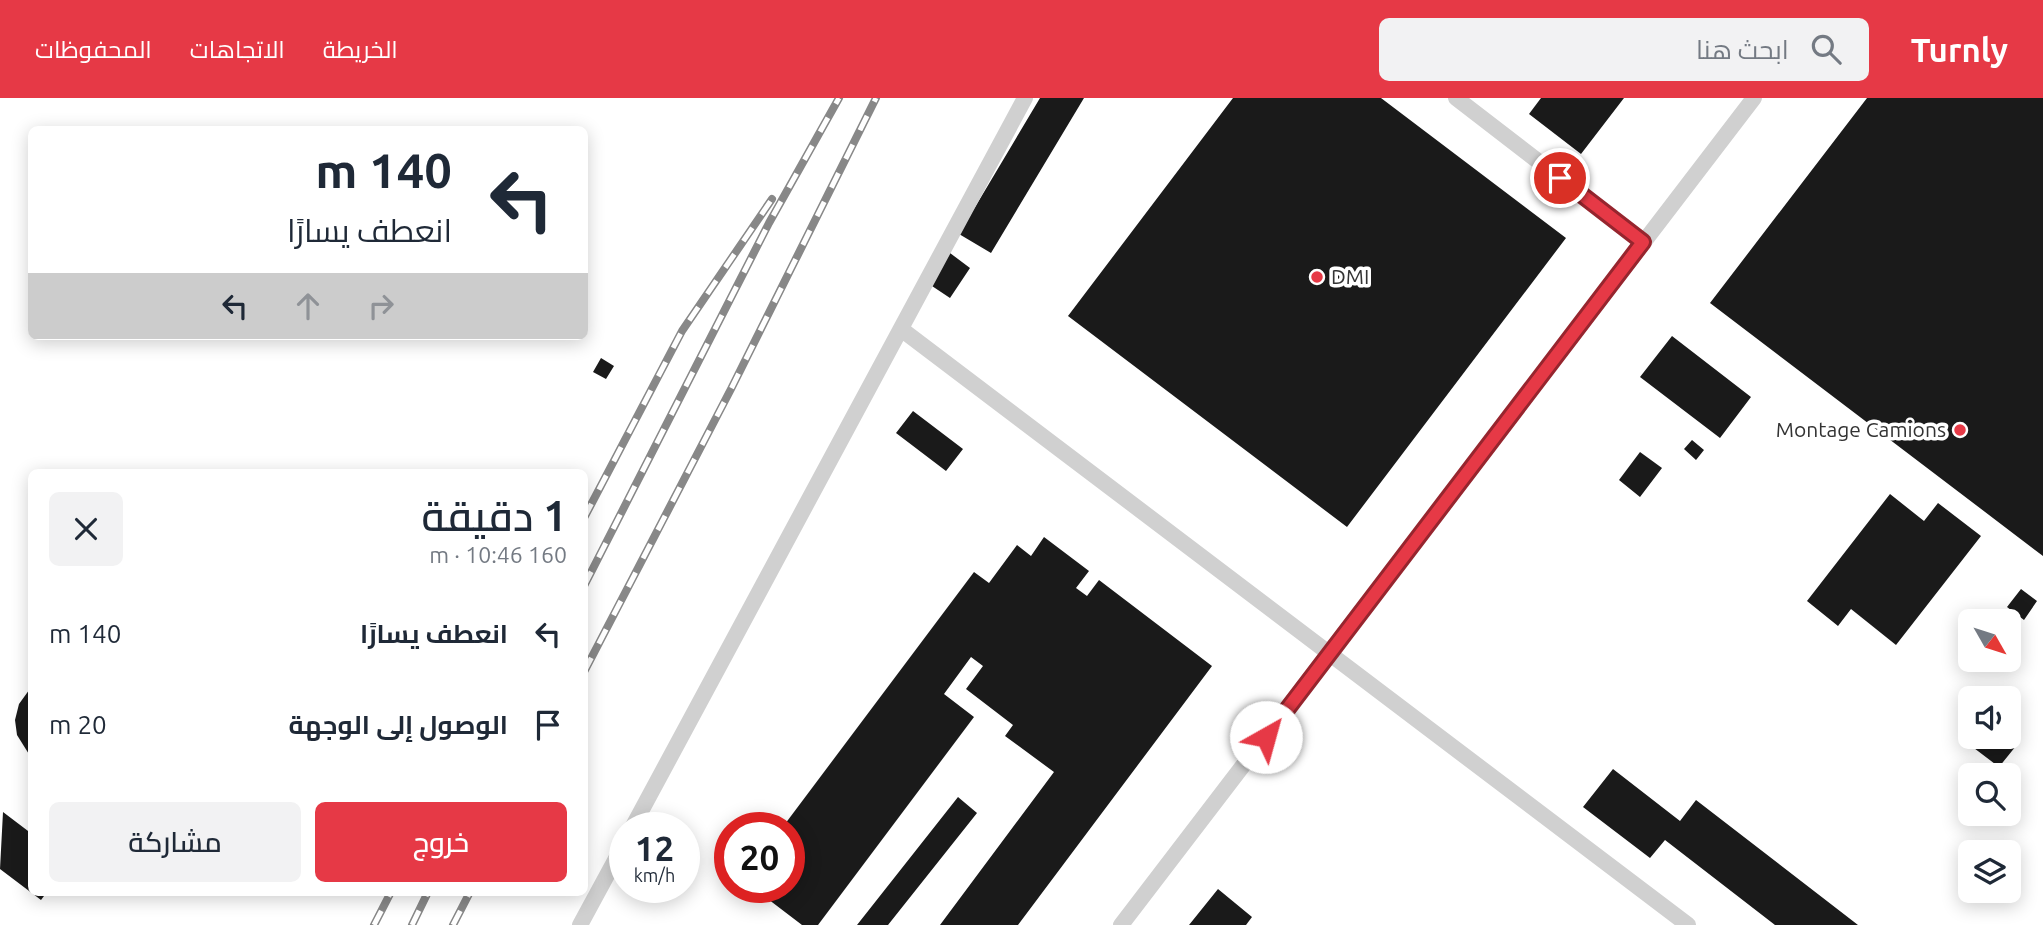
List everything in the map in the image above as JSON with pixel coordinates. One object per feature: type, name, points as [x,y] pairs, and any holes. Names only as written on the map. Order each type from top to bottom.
[{"type":"lane","points":[[641,812],[1025,98]]},
{"type":"lane","points":[[1455,98],[1643,242]]},
{"type":"lane","points":[[1121,925],[1755,98]]},
{"type":"lane","points":[[901,329],[1688,925]]},
{"type":"lane","points":[[580,925],[609,872]]},
{"type":"building","points":[[1040,98],[1084,98],[991,253],[959,234]]},
{"type":"building","name":"DMI","points":[[1233,98],[1381,98],[1566,238],[1347,527],[1068,316]]},
{"type":"building","points":[[1541,98],[1624,98],[1581,154],[1529,114]]},
{"type":"building","name":"Montage Camions","points":[[1867,98],[2043,98],[2043,556],[1710,303]]},
{"type":"building","points":[[950,253],[970,268],[950,298],[929,284]]},
{"type":"building","points":[[1672,336],[1751,397],[1720,438],[1640,377]]},
{"type":"building","points":[[601,358],[614,366],[606,379],[593,372]]},
{"type":"building","points":[[913,411],[963,449],[946,471],[896,433]]},
{"type":"building","points":[[1692,440],[1704,450],[1696,460],[1684,449]]},
{"type":"building","points":[[1640,452],[1662,468],[1640,497],[1619,480]]},
{"type":"building","points":[[1890,494],[1924,521],[1938,503],[1981,536],[1896,645],[1851,609],[1838,626],[1807,601]]},
{"type":"building","points":[[1044,537],[1089,571],[1076,588],[1087,596],[1099,580],[1212,666],[1018,925],[940,925],[1054,772],[1005,736],[1013,725],[966,689],[983,666],[971,657],[944,694],[974,717],[818,925],[802,925],[773,903],[805,903],[805,812],[794,812],[974,572],[989,583],[1017,545],[1031,556]]},
{"type":"building","points":[[2021,589],[2037,601],[2024,620],[2021,618],[2021,609],[2007,607]]},
{"type":"building","points":[[28,692],[28,753],[17,735],[15,720],[19,704]]},
{"type":"building","points":[[1975,749],[2014,749],[2002,763],[1994,763]]},
{"type":"building","points":[[1613,769],[1680,821],[1696,800],[1858,925],[1775,925],[1665,840],[1650,858],[1583,807]]},
{"type":"building","points":[[958,797],[977,813],[888,925],[857,925]]},
{"type":"building","points":[[3,812],[28,831],[28,890],[0,869]]},
{"type":"building","points":[[1218,889],[1252,917],[1246,925],[1189,925]]},
{"type":"railway","points":[[588,578],[769,223],[839,98]]},
{"type":"railway","points":[[588,664],[731,389],[876,98]]},
{"type":"railway","points":[[588,510],[682,331],[772,199]]},
{"type":"railway","points":[[374,925],[389,896]]},
{"type":"railway","points":[[412,925],[426,896]]},
{"type":"railway","points":[[453,925],[468,896]]},
{"type":"place","name":"DMI","points":[[1317,277]]},
{"type":"place","name":"Montage Camions","points":[[1960,430]]},
{"type":"route","points":[[1266,737],[1643,242],[1560,178]]}]
